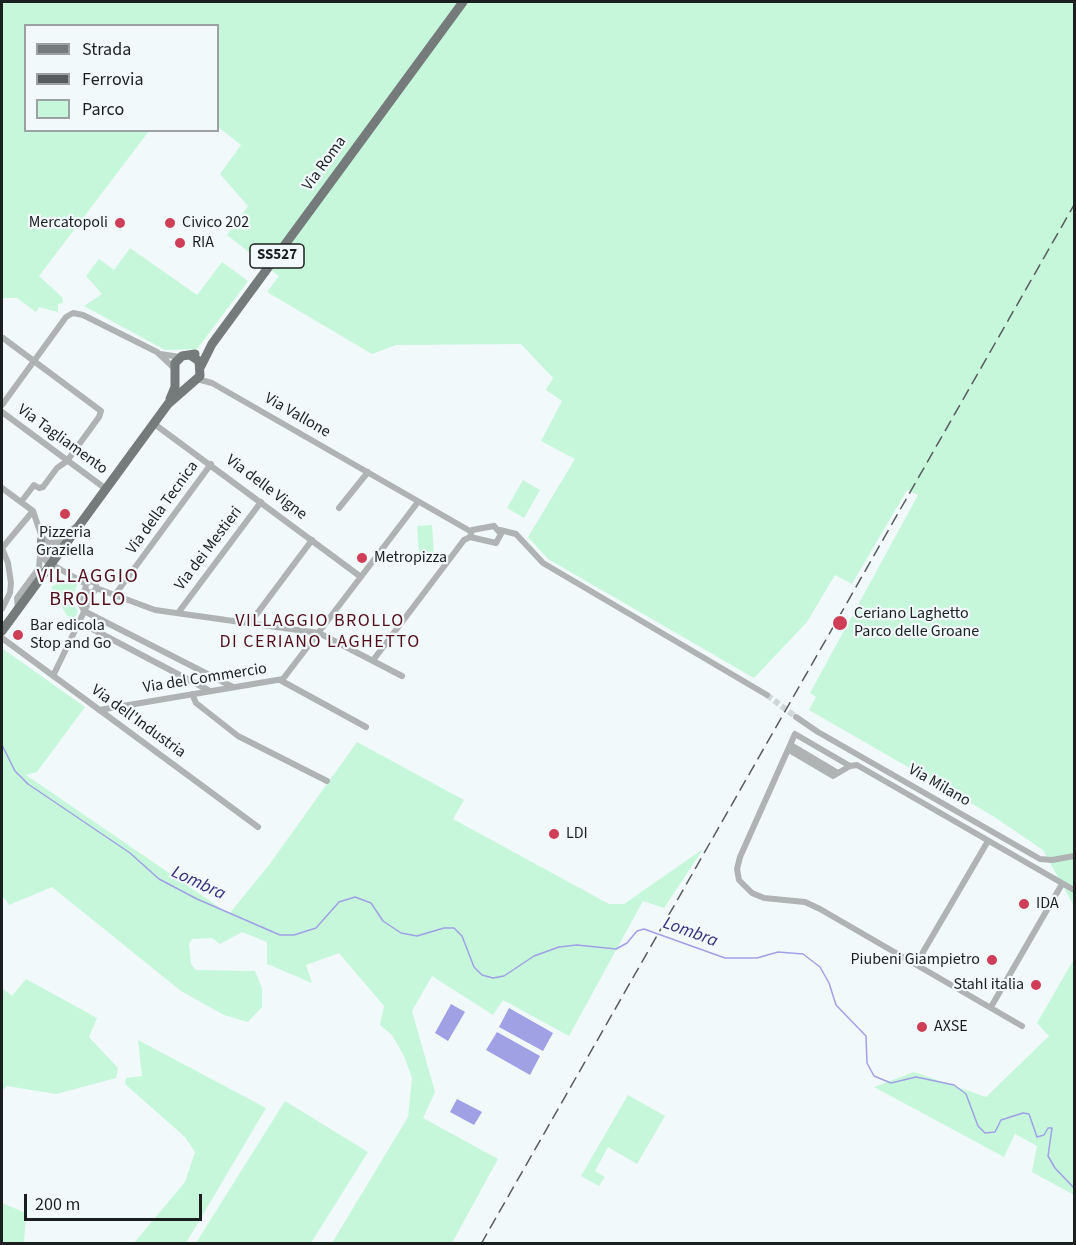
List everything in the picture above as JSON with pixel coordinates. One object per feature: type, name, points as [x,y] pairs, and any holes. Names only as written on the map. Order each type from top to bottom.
[{"type":"main road","name":"Via Roma","points":[[2,631],[153,423],[197,375],[212,344],[463,2]]},
{"type":"main road","name":"Via Roma","points":[[190,355],[212,344]]},
{"type":"main road","name":"SS527","points":[[174,372],[180,357],[190,355]]},
{"type":"main road","points":[[174,372],[182,382],[197,375],[190,355]]},
{"type":"main road","name":"Via Roma","points":[[168,404],[175,387],[174,372]]},
{"type":"street","points":[[2,405],[66,317],[73,313],[83,315],[159,353],[180,357]]},
{"type":"street","points":[[3,338],[101,411],[67,461],[57,468],[43,487],[39,488],[34,485],[21,502]]},
{"type":"street","points":[[159,353],[174,372]]},
{"type":"street","name":"Via Vallone","points":[[197,375],[418,501]]},
{"type":"street","name":"Via Tagliamento","points":[[2,412],[106,489]]},
{"type":"street","name":"Via delle Vigne","points":[[153,423],[212,464],[361,576]]},
{"type":"street","name":"Via della Tecnica","points":[[114,596],[212,464]]},
{"type":"street","points":[[339,508],[368,472]]},
{"type":"street","points":[[2,488],[33,511],[43,557],[86,586]]},
{"type":"street","points":[[366,727],[280,680],[319,633],[418,501],[470,534],[493,544],[499,540],[500,530]]},
{"type":"street","name":"Via dei Mestieri","points":[[178,613],[261,502]]},
{"type":"street","points":[[2,609],[8,600],[10,583],[8,563],[2,548],[33,511]]},
{"type":"street","points":[[41,540],[48,543],[59,542],[80,523]]},
{"type":"street","points":[[374,659],[464,540],[470,534],[491,525],[516,534],[543,563],[767,695]]},
{"type":"street","points":[[18,609],[17,598],[39,568],[41,540]]},
{"type":"street","points":[[250,623],[312,540]]},
{"type":"street","points":[[53,676],[84,611],[95,590],[93,582],[86,586],[79,601],[84,611],[233,687]]},
{"type":"street","points":[[95,590],[154,610],[319,633],[374,659],[402,676]]},
{"type":"street","points":[[79,622],[210,691]]},
{"type":"street","name":"Via dell'Industria","points":[[2,638],[258,827]]},
{"type":"street","name":"Via del Commercio","points":[[99,710],[280,680]]},
{"type":"street","points":[[192,694],[196,703],[238,736],[327,781]]},
{"type":"street","name":"Via Milano","points":[[796,717],[818,732],[1035,857],[1052,860],[1074,856]]},
{"type":"street","points":[[850,766],[795,734],[740,857],[737,869],[739,880],[752,893],[765,898],[805,902],[1022,1026]]},
{"type":"street","points":[[790,747],[838,773],[857,765],[1074,890]]},
{"type":"street","points":[[916,964],[988,841]]},
{"type":"street","points":[[991,1007],[1062,884]]},
{"type":"green space","points":[[2,2],[1074,2],[1074,906],[1043,850],[993,816],[809,710],[816,697],[810,693],[918,495],[907,490],[852,584],[835,575],[807,622],[754,678],[548,559],[528,537],[575,459],[541,441],[562,401],[546,390],[553,378],[521,344],[396,345],[372,354],[267,292],[279,276],[227,235],[248,206],[220,174],[241,145],[219,128],[219,24],[24,24],[24,132],[148,132],[39,276],[62,297],[63,303],[58,304],[58,312],[39,307],[36,312],[17,298],[2,298]]},
{"type":"green space","points":[[130,248],[197,295],[222,262],[248,281],[197,349],[165,350],[84,306],[102,294],[86,276],[99,259],[114,270]]},
{"type":"green space","points":[[523,480],[540,490],[524,518],[507,508]]},
{"type":"green space","points":[[432,525],[434,553],[419,554],[417,526]]},
{"type":"green space","points":[[60,582],[78,583],[71,600],[78,611],[74,619],[67,616],[51,587]]},
{"type":"green space","points":[[3,649],[85,707],[37,772],[26,775],[229,914],[269,865],[357,742],[464,800],[453,819],[609,904],[624,904],[703,849],[664,908],[643,901],[569,1036],[503,1000],[493,1015],[432,976],[412,1011],[435,1092],[423,1118],[498,1159],[452,1243],[332,1243],[408,1117],[412,1078],[404,1056],[392,1035],[380,1025],[384,1006],[339,953],[306,965],[312,983],[267,964],[267,942],[242,932],[220,944],[212,938],[192,939],[189,944],[191,964],[196,970],[255,971],[262,988],[262,1007],[248,1022],[224,1015],[181,991],[52,887],[9,905],[2,895]]},
{"type":"green space","points":[[1074,959],[1074,1195],[1032,1172],[1037,1146],[1015,1134],[1004,1157],[874,1087],[914,1072],[986,1097],[1049,1036],[1037,1023]]},
{"type":"green space","points":[[26,979],[97,1018],[89,1037],[118,1068],[116,1078],[56,1094],[7,1086],[2,1091],[2,988],[12,996]]},
{"type":"green space","points":[[138,1040],[266,1108],[186,1243],[134,1243],[185,1182],[195,1152],[185,1137],[125,1084],[126,1078],[142,1076]]},
{"type":"green space","points":[[628,1095],[665,1116],[637,1164],[608,1147],[595,1171],[605,1177],[599,1186],[581,1176]]},
{"type":"green space","points":[[285,1101],[368,1152],[311,1243],[196,1243]]},
{"type":"green space","points":[[2,1203],[26,1213],[24,1243],[2,1243]]},
{"type":"water","points":[[451,1004],[465,1012],[448,1041],[435,1033]]},
{"type":"water","points":[[509,1008],[553,1033],[543,1051],[499,1027]]},
{"type":"water","points":[[497,1032],[540,1056],[530,1075],[486,1050]]},
{"type":"water","points":[[457,1099],[482,1112],[474,1125],[450,1112]]},
{"type":"waterway","name":"Lombra","points":[[2,745],[15,771],[28,784],[130,853],[159,879],[197,899],[280,935],[294,935],[316,928],[339,902],[355,897],[371,903],[383,921],[401,933],[417,936],[444,928],[454,928],[462,936],[474,967],[482,975],[493,978],[504,976],[534,956],[559,947],[577,945],[616,949],[627,943],[637,931],[644,929],[725,958],[757,958],[778,952],[803,954],[820,967],[829,983],[836,1005],[866,1036],[867,1063],[874,1076],[891,1083],[916,1077],[954,1085],[966,1094],[978,1126],[985,1133],[995,1132],[1001,1120],[1023,1113],[1029,1114],[1037,1137],[1044,1135],[1048,1128],[1052,1128],[1048,1156],[1055,1168],[1074,1188]]},
{"type":"tunnel","points":[[767,695],[796,717]]},
{"type":"railway","points":[[481,1244],[1074,205]]},
{"type":"place","name":"Mercatopoli","points":[[120,223]]},
{"type":"place","name":"Civico 202","points":[[170,223]]},
{"type":"place","name":"RIA","points":[[180,243]]},
{"type":"place","name":"Pizzeria Graziella","points":[[65,514]]},
{"type":"place","name":"Metropizza","points":[[362,558]]},
{"type":"place","name":"Ceriano Laghetto Parco delle Groane","points":[[840,623]]},
{"type":"place","name":"Bar edicola Stop and Go","points":[[18,635]]},
{"type":"place","name":"LDI","points":[[554,834]]},
{"type":"place","name":"IDA","points":[[1024,904]]},
{"type":"place","name":"Piubeni Giampietro","points":[[992,960]]},
{"type":"place","name":"Stahl italia","points":[[1036,985]]},
{"type":"place","name":"AXSE","points":[[922,1027]]},
{"type":"district","name":"VILLAGGIO BROLLO","points":[[88,590]]},
{"type":"district","name":"VILLAGGIO BROLLO DI CERIANO LAGHETTO","points":[[320,632]]}]
